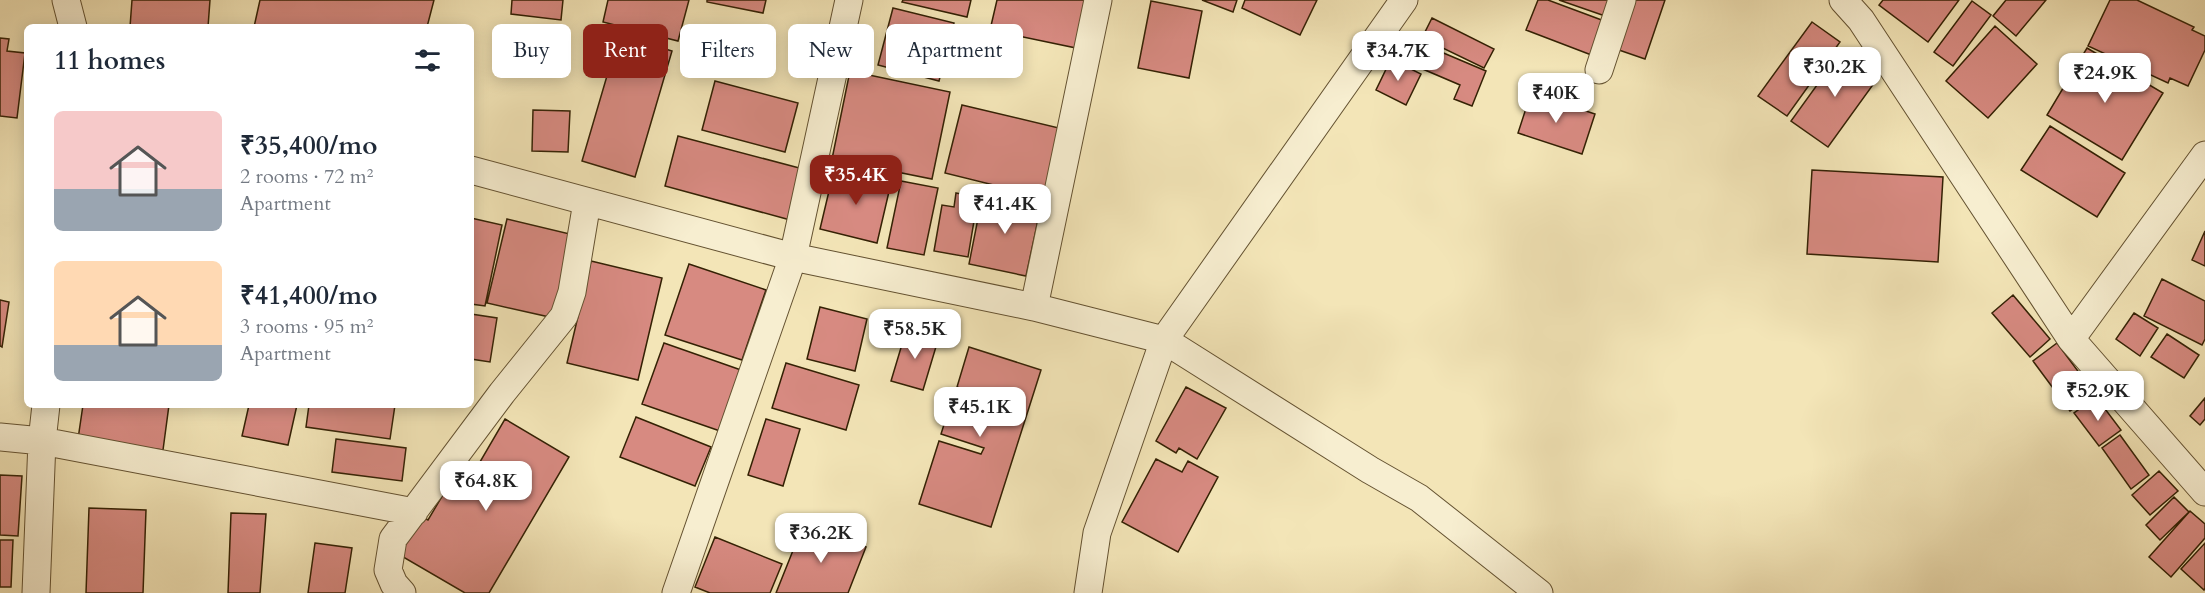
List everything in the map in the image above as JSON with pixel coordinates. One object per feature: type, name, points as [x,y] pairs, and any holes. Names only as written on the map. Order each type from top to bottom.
[{"type":"street","points":[[66,0],[72,24]]},
{"type":"street","points":[[676,593],[793,256],[849,0]]},
{"type":"street","points":[[1034,308],[1098,0]]},
{"type":"street","points":[[1088,593],[1097,533],[1164,340],[1404,0]]},
{"type":"street","points":[[1599,70],[1622,0]]},
{"type":"street","points":[[1843,0],[1866,10],[2071,339],[2205,492]]},
{"type":"street","points":[[2071,339],[2205,155]]},
{"type":"street","points":[[474,171],[793,256],[1034,308],[1164,340],[1370,470],[1419,498],[1539,593]]},
{"type":"street","points":[[402,593],[394,584],[388,570],[393,539],[502,393],[564,316],[572,292],[587,202]]},
{"type":"street","points":[[36,593],[42,441],[46,408]]},
{"type":"street","points":[[0,436],[42,441],[414,512]]},
{"type":"building","points":[[132,0],[210,0],[208,24],[130,24]]},
{"type":"building","points":[[260,0],[434,0],[428,24],[255,24]]},
{"type":"building","points":[[512,0],[563,0],[561,20],[511,14]]},
{"type":"building","points":[[608,0],[689,0],[683,24],[680,24],[678,41],[668,38],[668,24],[603,22]]},
{"type":"building","points":[[707,0],[766,0],[763,13],[707,2]]},
{"type":"building","points":[[903,0],[971,0],[967,17],[902,2]]},
{"type":"building","points":[[997,0],[1092,0],[1081,49],[1023,37],[1023,24],[991,24]]},
{"type":"building","points":[[1202,0],[1237,0],[1233,12]]},
{"type":"building","points":[[1245,0],[1317,0],[1300,35],[1242,8]]},
{"type":"building","points":[[1538,0],[1548,0],[1607,22],[1594,56],[1526,30]]},
{"type":"building","points":[[1559,0],[1614,0],[1608,17]]},
{"type":"building","points":[[1633,0],[1665,0],[1645,59],[1616,49]]},
{"type":"building","points":[[1883,0],[1959,0],[1928,42],[1879,5]]},
{"type":"building","points":[[2006,0],[2046,0],[2016,36],[1993,16]]},
{"type":"building","points":[[2110,0],[2137,0],[2194,27],[2192,30],[2205,36],[2205,50],[2188,86],[2170,78],[2168,83],[2088,46]]},
{"type":"building","points":[[1151,1],[1202,11],[1189,78],[1138,68]]},
{"type":"building","points":[[1972,1],[1991,15],[1953,66],[1934,52]]},
{"type":"building","points":[[893,8],[954,23],[954,24],[889,24]]},
{"type":"building","points":[[1432,18],[1494,49],[1484,68],[1422,38]]},
{"type":"building","points":[[1812,22],[1840,42],[1787,116],[1758,96]]},
{"type":"building","points":[[1995,26],[2037,64],[1988,118],[1946,81]]},
{"type":"building","points":[[886,35],[886,67],[878,65]]},
{"type":"building","points":[[0,38],[9,39],[7,51],[24,53],[24,61],[17,118],[0,116]]},
{"type":"building","points":[[1427,46],[1486,71],[1472,106],[1454,99],[1460,85],[1418,67]]},
{"type":"building","points":[[2087,48],[2163,93],[2122,160],[2047,115]]},
{"type":"building","points":[[1843,49],[1880,75],[1828,147],[1791,121]]},
{"type":"building","points":[[668,50],[672,51],[668,65]]},
{"type":"building","points":[[1391,59],[1421,74],[1406,105],[1376,90]]},
{"type":"building","points":[[874,76],[950,92],[932,179],[832,159],[849,78],[874,78]]},
{"type":"building","points":[[606,78],[664,78],[635,177],[582,161]]},
{"type":"building","points":[[715,81],[798,103],[785,152],[702,130]]},
{"type":"building","points":[[1531,93],[1595,114],[1582,154],[1518,133]]},
{"type":"building","points":[[962,105],[1063,129],[1046,198],[945,173]]},
{"type":"building","points":[[533,110],[570,111],[568,152],[532,151]]},
{"type":"building","points":[[2050,126],[2125,173],[2097,217],[2021,170]]},
{"type":"building","points":[[678,136],[807,170],[794,221],[665,186]]},
{"type":"building","points":[[834,170],[891,183],[877,243],[820,229]]},
{"type":"building","points":[[1812,170],[1943,177],[1938,262],[1807,254]]},
{"type":"building","points":[[901,181],[938,188],[924,255],[887,248]]},
{"type":"building","points":[[956,193],[978,197],[968,257],[934,251],[942,205],[954,207]]},
{"type":"building","points":[[983,193],[1041,206],[1026,276],[969,264]]},
{"type":"building","points":[[474,219],[502,225],[485,306],[474,304]]},
{"type":"building","points":[[507,219],[574,235],[554,318],[487,303]]},
{"type":"building","points":[[2205,231],[2205,266],[2192,260]]},
{"type":"building","points":[[591,261],[662,278],[638,380],[567,363]]},
{"type":"building","points":[[689,264],[766,290],[742,360],[665,335]]},
{"type":"building","points":[[2162,279],[2205,301],[2205,339],[2202,345],[2144,316]]},
{"type":"building","points":[[2013,295],[2050,339],[2030,357],[1992,313]]},
{"type":"building","points":[[0,300],[9,302],[2,347],[0,346]]},
{"type":"building","points":[[820,307],[867,319],[855,371],[807,359]]},
{"type":"building","points":[[2134,313],[2158,328],[2140,356],[2116,339]]},
{"type":"building","points":[[474,314],[497,318],[490,362],[474,359]]},
{"type":"building","points":[[906,331],[938,340],[923,390],[891,381]]},
{"type":"building","points":[[2167,334],[2199,355],[2184,378],[2151,357]]},
{"type":"building","points":[[664,343],[741,370],[720,431],[642,404]]},
{"type":"building","points":[[2057,343],[2095,394],[2070,411],[2033,361]]},
{"type":"building","points":[[969,347],[1041,370],[991,527],[919,504],[939,441],[981,454],[984,448],[941,434],[954,393],[1009,411],[1010,404],[957,387]]},
{"type":"building","points":[[786,363],[859,385],[846,430],[772,408]]},
{"type":"building","points":[[1186,387],[1226,408],[1197,459],[1179,448],[1176,453],[1156,441]]},
{"type":"building","points":[[2096,397],[2121,430],[2099,446],[2074,413]]},
{"type":"building","points":[[2205,398],[2205,419],[2200,425],[2190,416]]},
{"type":"building","points":[[83,408],[169,408],[163,450],[78,439]]},
{"type":"building","points":[[248,408],[296,408],[288,445],[242,436]]},
{"type":"building","points":[[309,408],[395,408],[390,439],[306,427]]},
{"type":"building","points":[[636,417],[711,447],[695,486],[620,457]]},
{"type":"building","points":[[505,419],[569,457],[489,593],[465,593],[398,554],[420,516],[428,520],[460,466],[473,474]]},
{"type":"building","points":[[766,419],[800,429],[783,486],[748,475]]},
{"type":"building","points":[[2120,435],[2149,475],[2131,489],[2102,448]]},
{"type":"building","points":[[336,439],[406,448],[402,481],[332,472]]},
{"type":"building","points":[[1156,459],[1182,472],[1188,461],[1218,477],[1178,552],[1122,522]]},
{"type":"building","points":[[2159,471],[2178,491],[2150,515],[2132,495]]},
{"type":"building","points":[[0,475],[22,476],[18,536],[0,535]]},
{"type":"building","points":[[2174,497],[2189,512],[2160,540],[2146,525]]},
{"type":"building","points":[[89,508],[146,510],[143,593],[86,593]]},
{"type":"building","points":[[2190,511],[2205,524],[2205,538],[2171,577],[2149,557]]},
{"type":"building","points":[[231,513],[266,514],[260,593],[228,593]]},
{"type":"building","points":[[804,523],[866,547],[848,593],[776,593]]},
{"type":"building","points":[[715,537],[782,564],[770,593],[710,593],[695,587]]},
{"type":"building","points":[[0,540],[13,540],[11,587],[0,587]]},
{"type":"building","points":[[315,543],[352,548],[345,593],[308,593]]},
{"type":"building","points":[[2205,543],[2205,588],[2204,590],[2181,569]]}]
